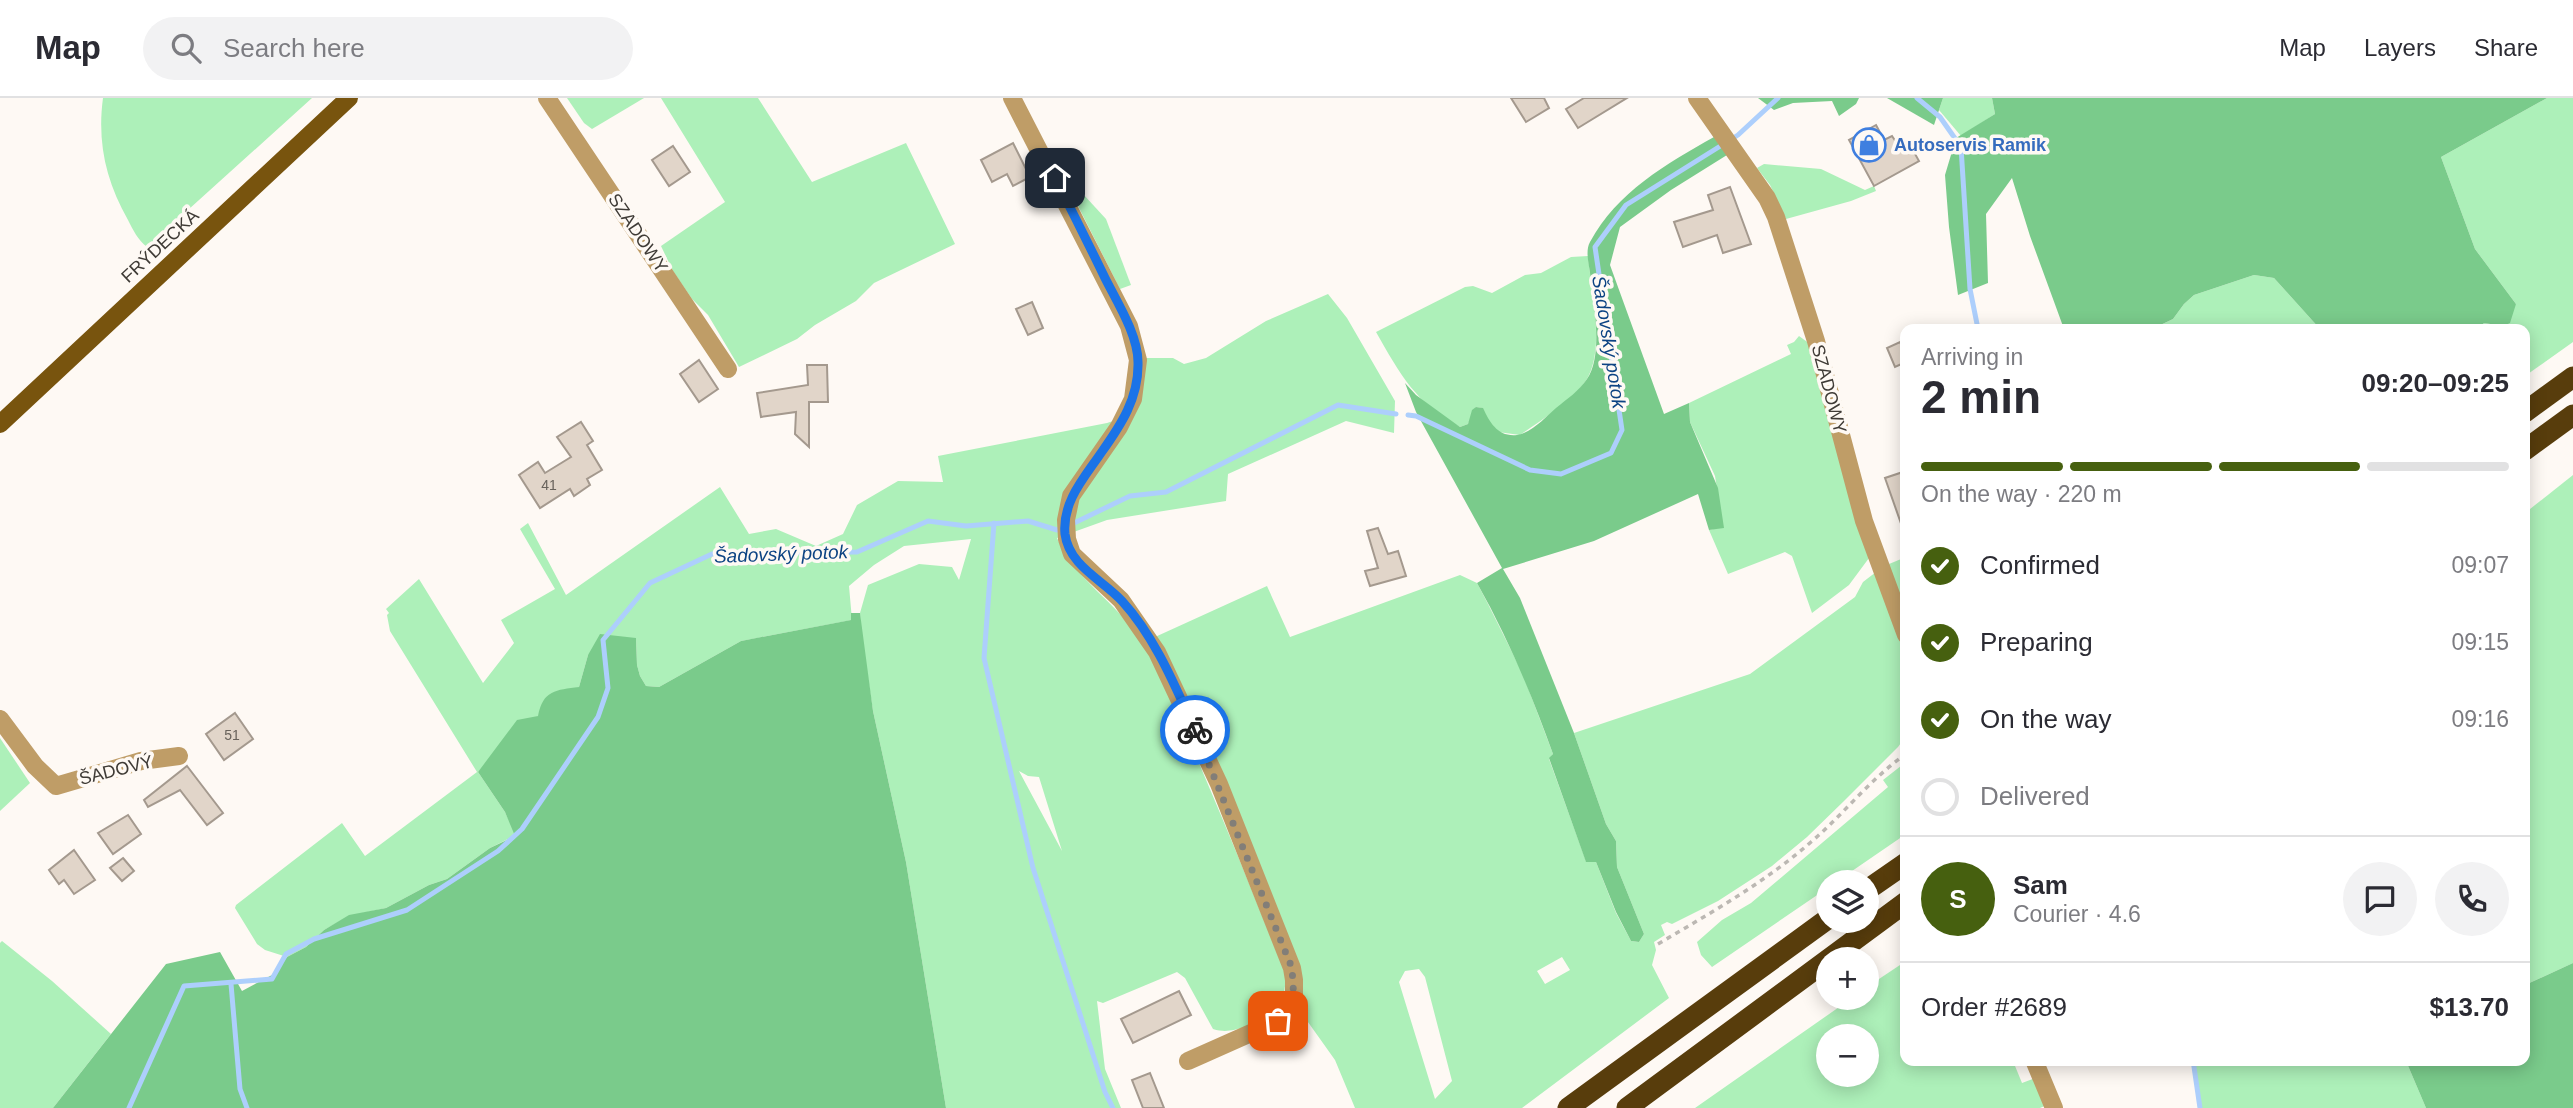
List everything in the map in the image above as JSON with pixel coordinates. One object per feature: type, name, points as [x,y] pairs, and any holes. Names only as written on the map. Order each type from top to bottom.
[{"type":"highway","points":[[2530,408],[2573,377]]},
{"type":"highway","points":[[2530,446],[2573,415]]},
{"type":"highway","points":[[1879,882],[1900,867]]},
{"type":"highway","points":[[1627,1108],[1900,906]]},
{"type":"highway","points":[[1568,1108],[1816,927]]},
{"type":"main road","name":"FRÝDECKÁ","points":[[0,424],[349,98]]},
{"type":"street","name":"SZADOWY","points":[[547,98],[728,369]]},
{"type":"street","points":[[1012,98],[1129,326],[1138,360],[1133,399],[1119,427],[1071,496],[1065,527],[1072,554],[1121,600],[1157,652],[1219,784],[1292,968],[1294,1001],[1278,1021],[1188,1061]]},
{"type":"street","name":"SZADOWY","points":[[1697,98],[1767,198],[1776,217],[1816,341],[1864,521],[1900,619]]},
{"type":"street","name":"ŠADOVÝ","points":[[0,719],[35,766],[56,786],[141,761],[179,756]]},
{"type":"street","points":[[2036,1066],[2054,1108]]},
{"type":"path","points":[[1658,944],[1742,895],[1786,863],[1830,826],[1879,775],[1900,759]]},
{"type":"green space","points":[[103,98],[312,98],[147,247],[138,238],[120,205],[109,176],[102,146]]},
{"type":"green space","points":[[567,98],[644,98],[592,129],[584,123]]},
{"type":"green space","points":[[661,98],[758,98],[812,182],[906,143],[955,244],[874,283],[856,301],[797,339],[739,367],[708,315],[692,299],[673,271],[661,246],[725,202]]},
{"type":"green space","points":[[1758,98],[1859,98],[1856,104],[1839,116],[1832,101],[1793,103],[1774,110]]},
{"type":"green space","points":[[1887,98],[1943,98],[1934,125]]},
{"type":"green space","points":[[1943,98],[1992,98],[1995,114],[1961,136],[1939,110]]},
{"type":"green space","points":[[1992,98],[2547,98],[2441,157],[2475,249],[2516,304],[2510,323],[2315,324],[2274,278],[2254,275],[2194,295],[2173,319],[2162,324],[2062,324],[2012,178],[1986,214],[1988,283],[1958,295],[1945,175],[1956,138],[1995,114]]},
{"type":"green space","points":[[2547,98],[2573,98],[2573,342],[2530,372],[2530,324],[2490,324],[2516,304],[2475,249],[2441,157]]},
{"type":"green space","points":[[1714,137],[1727,155],[1671,190],[1620,227],[1610,265],[1664,414],[1689,403],[1690,422],[1718,488],[1724,528],[1709,530],[1698,494],[1594,541],[1503,569],[1520,598],[1574,733],[1606,824],[1616,841],[1617,867],[1644,934],[1639,942],[1631,941],[1596,862],[1586,862],[1549,758],[1553,754],[1537,710],[1477,583],[1502,568],[1416,412],[1405,383],[1416,395],[1460,427],[1468,424],[1472,410],[1476,407],[1483,408],[1492,424],[1505,434],[1522,434],[1538,424],[1580,387],[1592,368],[1596,328],[1588,249],[1601,224],[1628,194],[1644,181]]},
{"type":"green space","points":[[1764,164],[1821,169],[1865,190],[1874,186],[1876,191],[1851,201],[1786,219],[1770,185],[1757,168]]},
{"type":"green space","points":[[1083,194],[1106,219],[1131,285],[1120,289],[1074,198]]},
{"type":"green space","points":[[1588,256],[1596,333],[1596,348],[1589,375],[1568,400],[1520,435],[1498,432],[1488,421],[1482,408],[1476,407],[1468,424],[1460,427],[1445,418],[1411,387],[1376,332],[1465,287],[1473,286],[1492,293],[1525,275],[1541,273],[1571,257]]},
{"type":"green space","points":[[2254,275],[2274,278],[2315,324],[2162,324],[2173,319],[2194,295]]},
{"type":"green space","points":[[1328,294],[1347,318],[1395,401],[1394,433],[1346,421],[1228,474],[1226,501],[1107,520],[1057,538],[1074,566],[1131,627],[1159,673],[1190,741],[1285,973],[1284,992],[1277,1008],[1256,1024],[1230,1031],[1213,1029],[1185,978],[1177,972],[1103,1003],[1097,1001],[1105,1069],[1121,1108],[946,1108],[906,862],[873,711],[860,613],[868,585],[919,564],[952,567],[959,580],[971,539],[904,546],[874,565],[849,586],[852,620],[741,641],[659,687],[646,686],[640,676],[636,638],[588,655],[579,687],[538,716],[478,772],[505,812],[516,835],[490,848],[447,879],[429,885],[386,908],[349,916],[324,930],[306,947],[287,957],[265,950],[257,944],[235,908],[342,823],[365,856],[477,772],[390,631],[387,615],[389,613],[386,609],[419,579],[483,683],[514,643],[501,620],[555,589],[520,529],[528,523],[566,595],[720,487],[749,534],[776,529],[816,546],[843,534],[857,505],[898,481],[943,482],[938,456],[1107,423],[1134,414],[1143,358],[1173,358],[1184,364],[1206,358],[1266,321]],"holes":[[[1019,771],[1028,776],[1039,777],[1062,851]]]},
{"type":"green space","points":[[1799,336],[1810,344],[1869,558],[1849,585],[1812,613],[1792,556],[1785,552],[1728,574],[1709,530],[1723,527],[1715,476],[1690,422],[1689,403],[1791,354],[1787,345]]},
{"type":"green space","points":[[2573,475],[2573,963],[2530,983],[2530,509]]},
{"type":"green space","points":[[1900,559],[1900,603],[1887,567]]},
{"type":"green space","points":[[1876,572],[1900,642],[1900,744],[1807,837],[1772,866],[1718,901],[1672,924],[1667,922],[1661,925],[1665,935],[1654,942],[1656,950],[1652,965],[1669,998],[1522,1108],[1355,1108],[1335,1060],[1298,1008],[1302,994],[1155,637],[1267,586],[1290,637],[1460,575],[1477,583],[1522,672],[1553,754],[1549,759],[1586,861],[1596,862],[1616,913],[1631,941],[1639,942],[1644,934],[1617,867],[1616,841],[1606,824],[1574,733],[1750,674],[1855,597],[1863,582]],"holes":[[[1562,957],[1570,970],[1545,984],[1537,971]],[[1419,969],[1425,977],[1452,1081],[1435,1099],[1399,982],[1405,971]]]},
{"type":"green space","points":[[851,613],[860,613],[873,711],[906,862],[946,1108],[53,1108],[166,964],[220,952],[242,991],[272,975],[287,957],[306,947],[324,930],[349,915],[386,908],[429,885],[447,879],[490,848],[515,836],[505,812],[478,772],[517,720],[538,716],[543,701],[552,693],[579,687],[588,655],[600,634],[636,638],[640,676],[646,686],[659,687],[741,641],[851,620]]},
{"type":"green space","points":[[0,738],[30,783],[0,811]]},
{"type":"green space","points":[[1900,767],[1900,838],[1854,870],[1816,870],[1816,896],[1712,967],[1701,955],[1697,942],[1722,920],[1751,903],[1888,787],[1883,780]]},
{"type":"green space","points":[[2,941],[111,1034],[53,1108],[0,1108]]},
{"type":"green space","points":[[2573,963],[2573,1108],[2426,1108],[2408,1066],[2530,1066],[2530,983]]},
{"type":"green space","points":[[1900,965],[1900,1066],[2015,1066],[2022,1083],[2035,1078],[2047,1105],[2040,1108],[1695,1108],[1835,1010],[1879,1010],[1879,979]]},
{"type":"green space","points":[[2193,1066],[2408,1066],[2426,1108],[2198,1108],[2197,1078]]},
{"type":"building","points":[[1511,98],[1544,98],[1549,108],[1526,122]]},
{"type":"building","points":[[1584,98],[1627,98],[1578,128],[1566,109]]},
{"type":"building","points":[[1876,125],[1884,140],[1892,136],[1900,148],[1909,143],[1919,161],[1874,186],[1849,140]]},
{"type":"building","points":[[1013,143],[1030,177],[1013,186],[1007,174],[992,182],[981,160]]},
{"type":"building","points":[[673,146],[690,172],[669,186],[652,160]]},
{"type":"building","points":[[1730,187],[1751,244],[1723,253],[1717,235],[1683,247],[1674,222],[1713,210],[1708,195]]},
{"type":"building","points":[[1032,302],[1043,328],[1028,335],[1016,309]]},
{"type":"building","points":[[1900,342],[1900,365],[1895,367],[1887,348]]},
{"type":"building","points":[[699,360],[718,389],[699,402],[680,374]]},
{"type":"building","points":[[807,365],[827,365],[828,402],[809,402],[809,447],[795,434],[796,412],[761,417],[757,393],[808,385]]},
{"type":"building","points":[[581,422],[593,441],[587,445],[602,470],[587,479],[590,485],[574,496],[570,489],[540,508],[519,475],[538,462],[545,473],[571,457],[557,437]]},
{"type":"building","points":[[1900,473],[1900,521],[1885,478]]},
{"type":"building","points":[[1378,528],[1388,554],[1398,551],[1406,576],[1370,586],[1365,571],[1378,568],[1367,531]]},
{"type":"building","points":[[235,713],[253,739],[224,760],[206,734]]},
{"type":"building","points":[[187,766],[223,813],[207,825],[180,790],[148,807],[144,800]]},
{"type":"building","points":[[128,815],[141,834],[113,854],[98,833]]},
{"type":"building","points":[[74,850],[95,880],[74,894],[64,880],[59,884],[49,870]]},
{"type":"building","points":[[123,858],[134,871],[122,881],[110,868]]},
{"type":"building","points":[[1179,991],[1191,1015],[1133,1043],[1121,1019]]},
{"type":"building","points":[[1150,1073],[1164,1108],[1143,1108],[1132,1080]]},
{"type":"waterway","name":"Šadovský potok","points":[[1408,415],[1416,416],[1530,470],[1561,474],[1611,453],[1622,430],[1595,247],[1626,205],[1738,135],[1778,98]]},
{"type":"waterway","points":[[1917,98],[1940,117],[1961,147],[1970,289],[1977,324]]},
{"type":"waterway","name":"Šadovský potok","points":[[129,1108],[184,986],[272,979],[286,954],[314,939],[407,910],[498,851],[522,829],[598,717],[608,688],[603,640],[650,583],[712,554],[857,552],[928,521],[966,526],[1028,521],[1057,530],[1130,496],[1166,492],[1338,405],[1396,414]]},
{"type":"waterway","points":[[994,523],[984,658],[1033,868],[1105,1092],[1113,1108]]},
{"type":"waterway","points":[[231,984],[240,1089],[247,1108]]},
{"type":"waterway","points":[[2194,1066],[2200,1108]]},
{"type":"way so far","points":[[1195,730],[1292,968],[1294,1001],[1278,1021]]},
{"type":"place","name":"Autoservis Ramik","points":[[1869,145]]},
{"type":"route","points":[[1055,178],[1129,326],[1138,360],[1133,399],[1119,427],[1071,496],[1065,533],[1072,554],[1121,600],[1137,620],[1157,652],[1195,730]]}]
